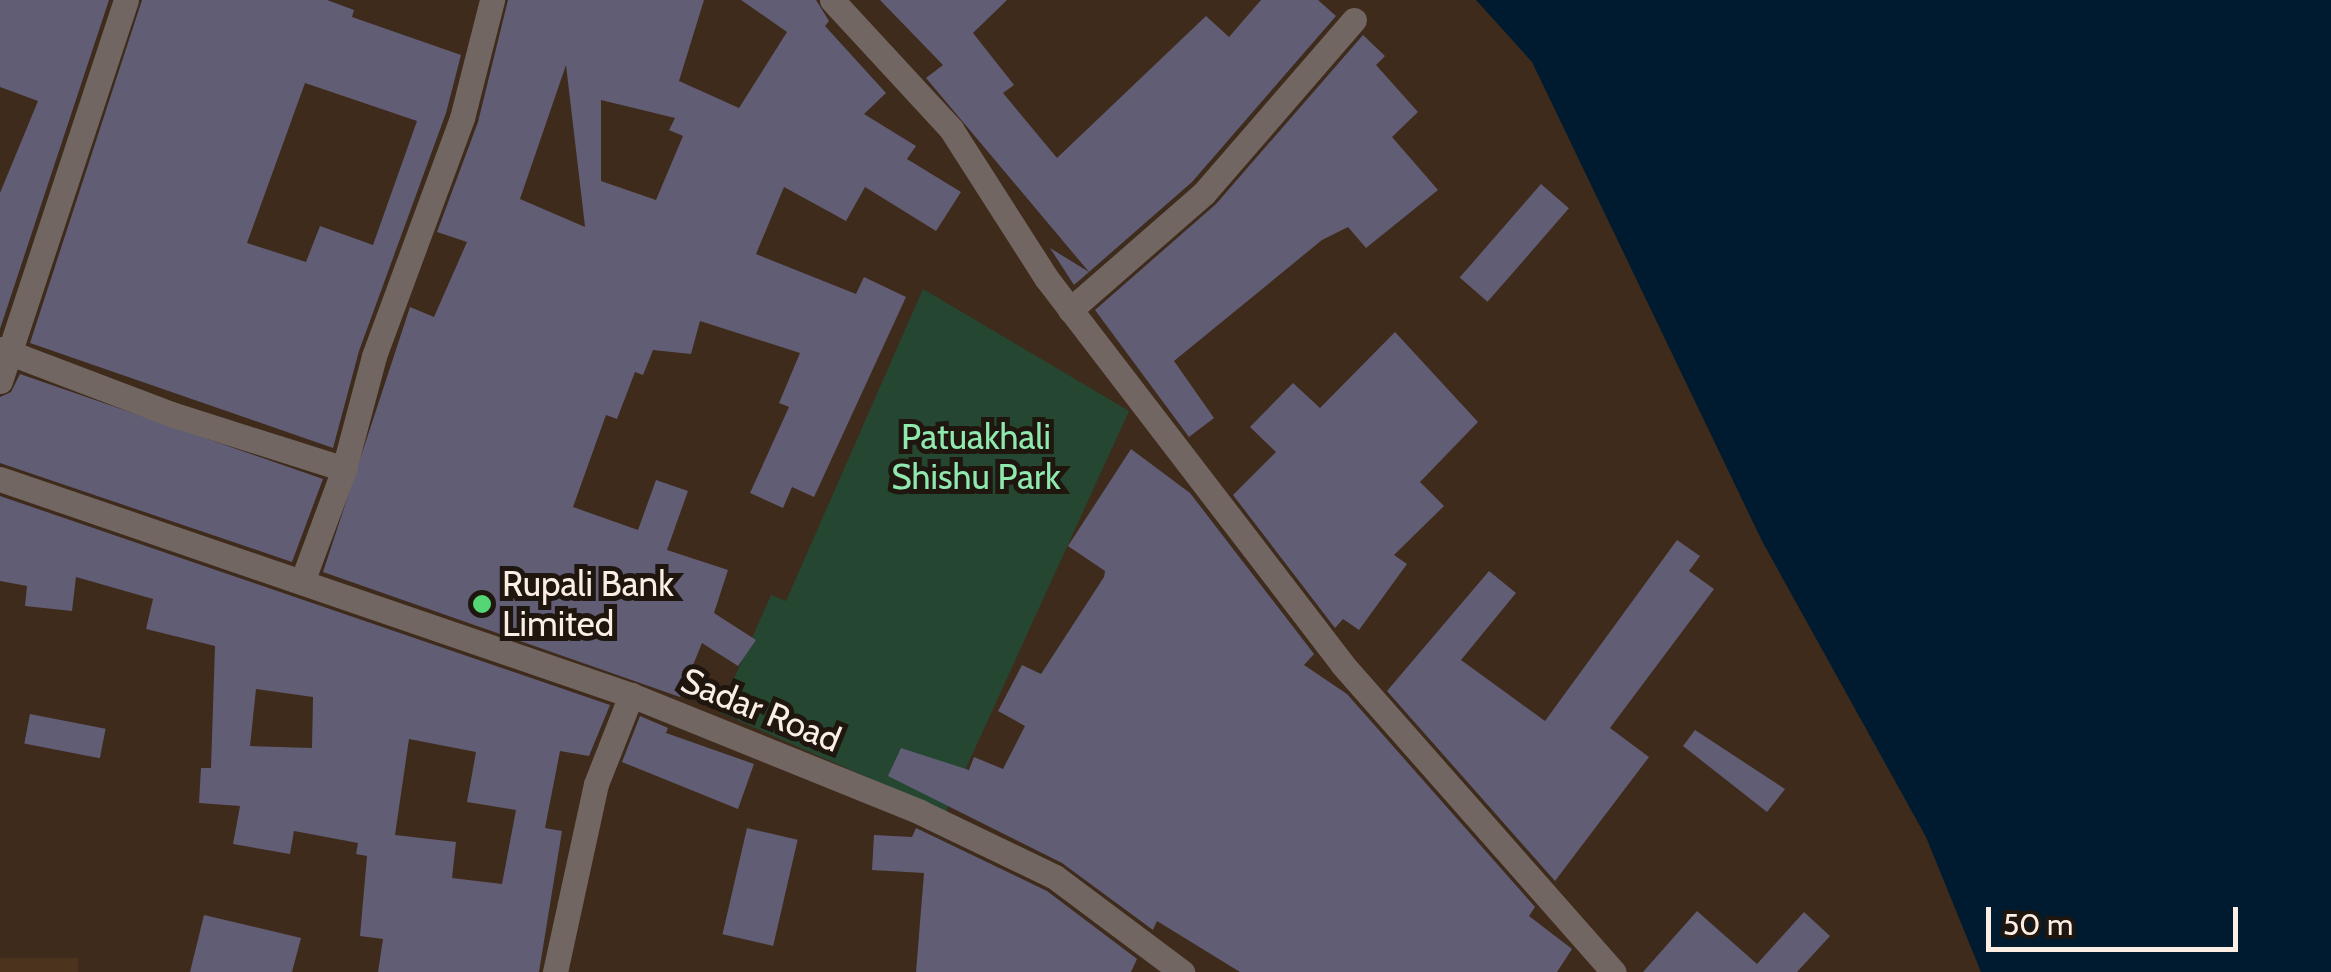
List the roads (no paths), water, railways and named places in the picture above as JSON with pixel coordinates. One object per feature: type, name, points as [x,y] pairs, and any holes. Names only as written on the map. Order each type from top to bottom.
[{"type":"street","points":[[0,382],[5,351],[126,0]]},
{"type":"street","points":[[302,582],[344,469],[374,356],[462,118],[492,0]]},
{"type":"street","points":[[832,0],[951,129],[1070,310],[1342,664],[1614,972]]},
{"type":"street","points":[[1070,310],[1204,193],[1354,20]]},
{"type":"street","points":[[5,351],[344,469]]},
{"type":"street","name":"Sadar Road","points":[[0,479],[631,696],[920,812],[1055,877],[1182,972]]},
{"type":"street","points":[[555,972],[596,784],[631,696]]},
{"type":"water","points":[[1476,0],[2331,0],[2331,972],[1981,972],[1926,837],[1762,541],[1532,62]]},
{"type":"place","name":"Rupali Bank Limited","points":[[482,604]]},
{"type":"park label","name":"Patuakhali Shishu Park","points":[[976,457]]}]
